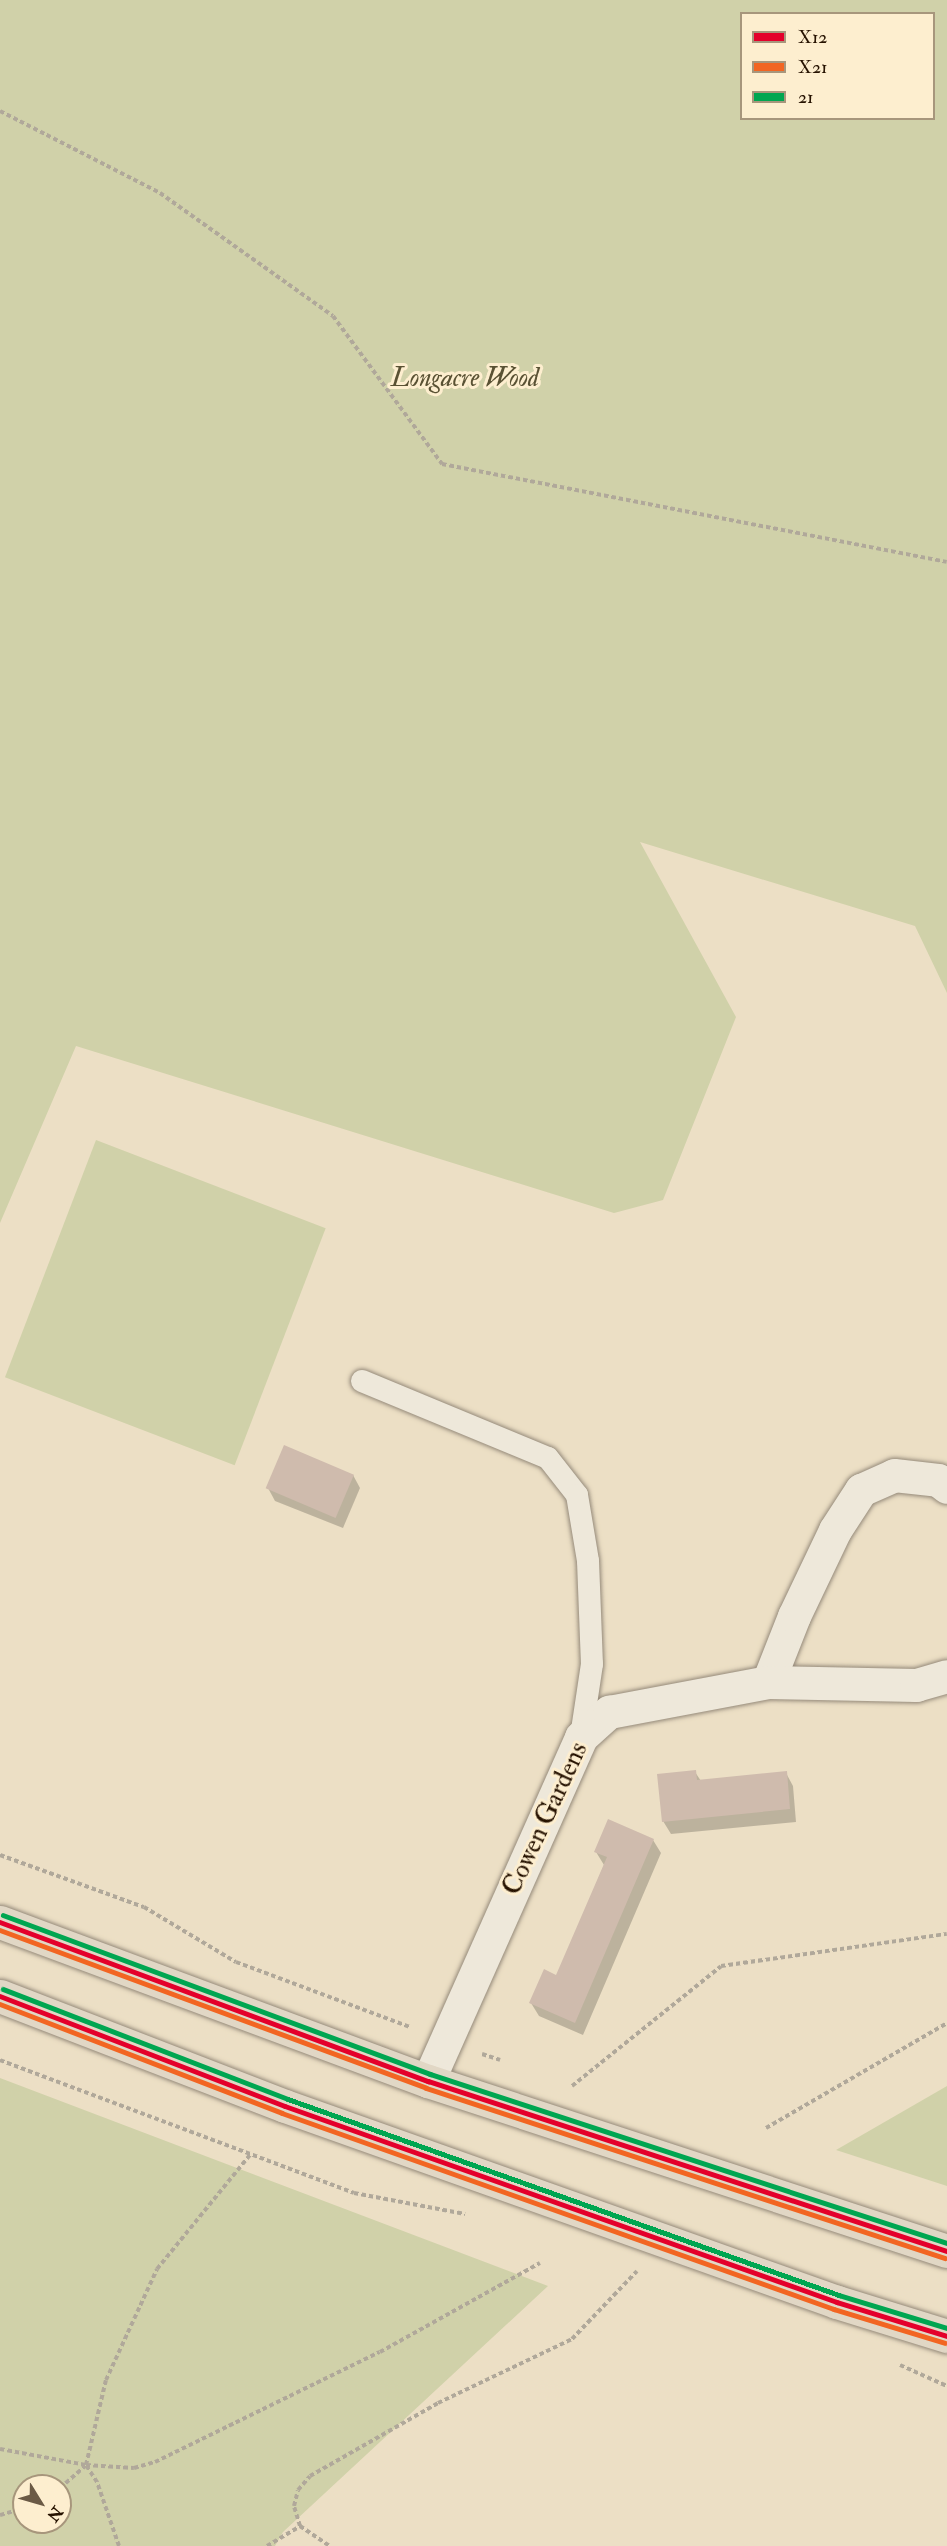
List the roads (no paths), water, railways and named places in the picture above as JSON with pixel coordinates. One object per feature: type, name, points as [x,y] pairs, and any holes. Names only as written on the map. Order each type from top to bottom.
[{"type":"main road","points":[[0,1922],[428,2081],[947,2251]]},
{"type":"main road","points":[[0,1996],[285,2106],[837,2302],[947,2336]]},
{"type":"street","points":[[768,1682],[804,1594],[835,1530],[861,1490],[894,1475],[938,1480],[947,1487]]},
{"type":"street","name":"Cowen Gardens","points":[[428,2081],[581,1737],[609,1712],[768,1682],[916,1685],[947,1676]]},
{"type":"lane","points":[[362,1381],[548,1458],[577,1495],[588,1561],[592,1664],[581,1737]]},
{"type":"lane","points":[[0,1914],[41,1937]]},
{"type":"park label","name":"Longacre Wood","points":[[465,379]]}]
